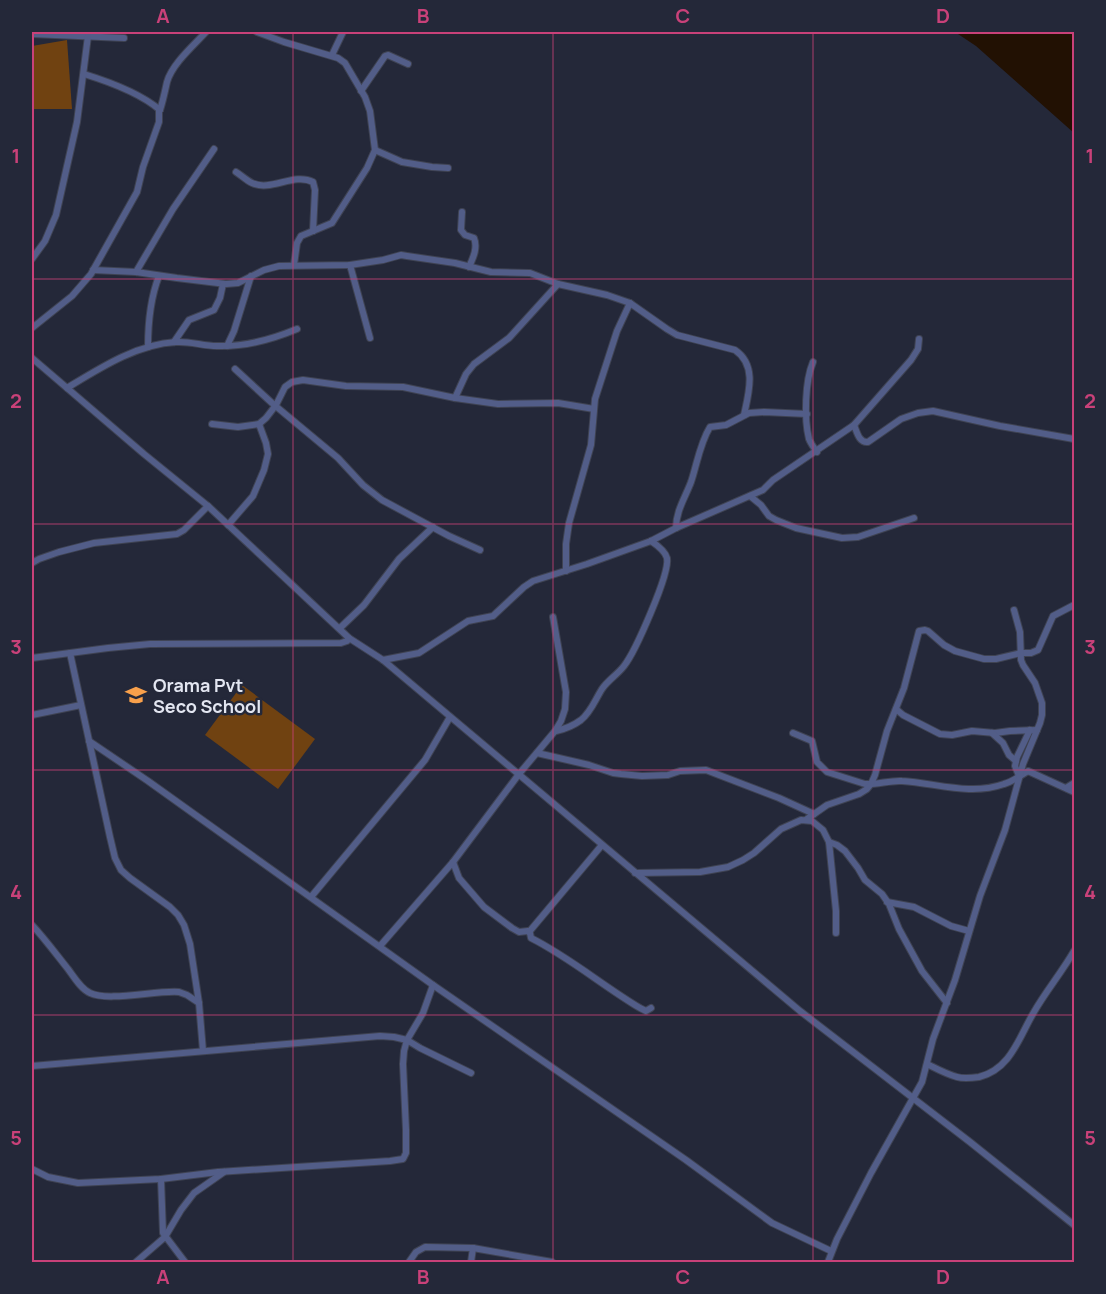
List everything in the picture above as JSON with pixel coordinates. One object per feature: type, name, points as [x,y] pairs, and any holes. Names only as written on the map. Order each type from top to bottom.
[{"type":"street","points":[[32,328],[72,296],[93,270],[135,199],[143,167],[159,122],[159,110],[167,88],[166,83],[183,56],[206,32]]},
{"type":"street","points":[[257,32],[338,58],[345,63],[365,97],[370,111],[375,150],[367,168],[332,223],[301,236],[297,243],[294,266]]},
{"type":"street","points":[[332,55],[343,32]]},
{"type":"street","points":[[32,34],[124,38]]},
{"type":"street","points":[[32,259],[45,241],[56,215],[72,149],[93,35]]},
{"type":"street","points":[[361,91],[385,56],[388,55],[408,64]]},
{"type":"street","points":[[84,74],[126,90],[152,103],[160,110]]},
{"type":"street","points":[[136,272],[173,208],[214,149]]},
{"type":"street","points":[[375,150],[402,162],[448,168]]},
{"type":"street","points":[[236,171],[253,184],[272,186],[284,181],[307,179],[313,182],[315,190],[313,231]]},
{"type":"street","points":[[462,212],[461,230],[465,235],[474,238],[476,242],[469,267]]},
{"type":"street","points":[[93,270],[136,272],[223,284],[238,283],[251,275],[272,268],[350,265],[404,255],[491,272],[530,273],[558,284],[608,294],[630,303],[677,335],[735,350],[746,362],[750,374],[744,415]]},
{"type":"street","points":[[350,265],[370,338]]},
{"type":"street","points":[[227,346],[234,331],[251,275]]},
{"type":"street","points":[[148,347],[148,316],[159,276]]},
{"type":"street","points":[[174,342],[187,321],[216,307],[223,284]]},
{"type":"street","points":[[455,398],[466,374],[474,364],[508,338],[558,284]]},
{"type":"street","points":[[566,571],[569,523],[589,453],[595,399],[630,303]]},
{"type":"street","points":[[67,388],[123,357],[148,347],[174,342],[227,346],[281,336],[297,329]]},
{"type":"street","points":[[383,660],[419,653],[468,621],[496,614],[533,581],[651,541],[763,490],[773,480],[854,425],[911,360],[918,350],[919,339]]},
{"type":"street","points":[[32,358],[208,506],[349,638],[383,660],[800,1011],[1074,1225]]},
{"type":"street","points":[[813,362],[808,377],[807,414],[809,437],[816,452]]},
{"type":"street","points":[[235,369],[338,458],[363,485],[382,500],[480,550]]},
{"type":"street","points":[[212,424],[238,427],[259,424],[276,405],[285,387],[292,382],[303,380],[346,386],[403,387],[498,404],[558,403],[594,409]]},
{"type":"street","points":[[854,425],[861,440],[868,442],[901,418],[933,411],[1074,439]]},
{"type":"street","points":[[676,528],[678,512],[711,426],[729,424],[744,415],[760,412],[807,414]]},
{"type":"street","points":[[228,525],[254,496],[264,470],[268,454],[259,424]]},
{"type":"street","points":[[750,496],[769,516],[776,520],[796,528],[842,538],[858,537],[914,518]]},
{"type":"street","points":[[32,563],[59,552],[94,543],[177,534],[208,506]]},
{"type":"street","points":[[340,628],[364,605],[399,559],[432,527]]},
{"type":"street","points":[[555,731],[574,725],[586,715],[603,687],[625,665],[634,650],[659,590],[666,564],[665,554],[651,541]]},
{"type":"street","points":[[635,873],[700,872],[728,867],[754,853],[781,829],[807,819],[827,805],[859,795],[867,789],[875,775],[887,731],[904,688],[918,633],[921,631],[928,631],[955,651],[996,659],[1038,650],[1053,616],[1074,605]]},
{"type":"street","points":[[1014,610],[1020,632],[1023,665],[1035,683],[1042,703],[1042,715],[1016,761],[1015,766],[1019,777]]},
{"type":"street","points":[[380,946],[453,862],[561,721],[566,701],[552,617]]},
{"type":"street","points":[[32,658],[150,644],[344,642],[349,638]]},
{"type":"street","points":[[70,652],[117,864],[130,879],[170,907],[184,925],[190,944],[199,1003],[203,1051]]},
{"type":"street","points":[[32,715],[81,705]]},
{"type":"street","points":[[896,709],[940,734],[1033,730]]},
{"type":"street","points":[[311,897],[425,760],[450,717]]},
{"type":"street","points":[[828,1263],[831,1251],[866,1182],[922,1082],[933,1039],[947,1003],[980,896],[1005,831],[1033,730]]},
{"type":"street","points":[[793,733],[812,741],[818,762],[827,772],[860,783],[901,781],[952,788],[981,789],[1006,784],[1028,771],[1074,792]]},
{"type":"street","points":[[992,733],[1003,743],[1009,755],[1016,761]]},
{"type":"street","points":[[89,741],[433,985],[686,1160],[772,1223],[831,1251]]},
{"type":"street","points":[[537,753],[621,774],[642,776],[669,775],[680,771],[711,771],[814,814]]},
{"type":"street","points":[[1066,788],[1074,783]]},
{"type":"street","points":[[807,819],[819,825],[829,842],[836,933]]},
{"type":"street","points":[[829,842],[845,851],[865,880],[879,891],[891,909],[898,928],[922,971],[947,1003]]},
{"type":"street","points":[[529,932],[602,845]]},
{"type":"street","points":[[453,862],[459,878],[484,907],[519,932],[529,932]]},
{"type":"street","points":[[887,902],[914,908],[969,932]]},
{"type":"street","points":[[32,926],[82,986],[91,993],[126,995],[179,992],[199,1003]]},
{"type":"street","points":[[529,932],[531,938],[557,952],[643,1010],[651,1008]]},
{"type":"street","points":[[927,1064],[963,1078],[982,1076],[1001,1066],[1008,1059],[1037,1006],[1074,951]]},
{"type":"street","points":[[32,1169],[48,1177],[78,1183],[161,1179],[403,1159],[406,1153],[404,1051],[407,1040],[423,1013],[433,985]]},
{"type":"street","points":[[32,1066],[380,1036],[407,1040],[471,1073]]},
{"type":"street","points":[[136,1263],[165,1238],[194,1193],[224,1172]]},
{"type":"street","points":[[161,1179],[163,1233],[184,1263]]},
{"type":"street","points":[[409,1263],[416,1251],[425,1247],[473,1248],[552,1263]]},
{"type":"street","points":[[471,1263],[473,1248]]},
{"type":"shaded area","points":[[955,32],[1074,32],[1074,133],[976,46]]},
{"type":"shaded area","points":[[67,40],[72,109],[32,109],[32,46]]},
{"type":"shaded area","points":[[242,685],[315,739],[278,789],[205,735]]},
{"type":"place","name":"Orama Pvt Seco School","points":[[136,695]]}]
